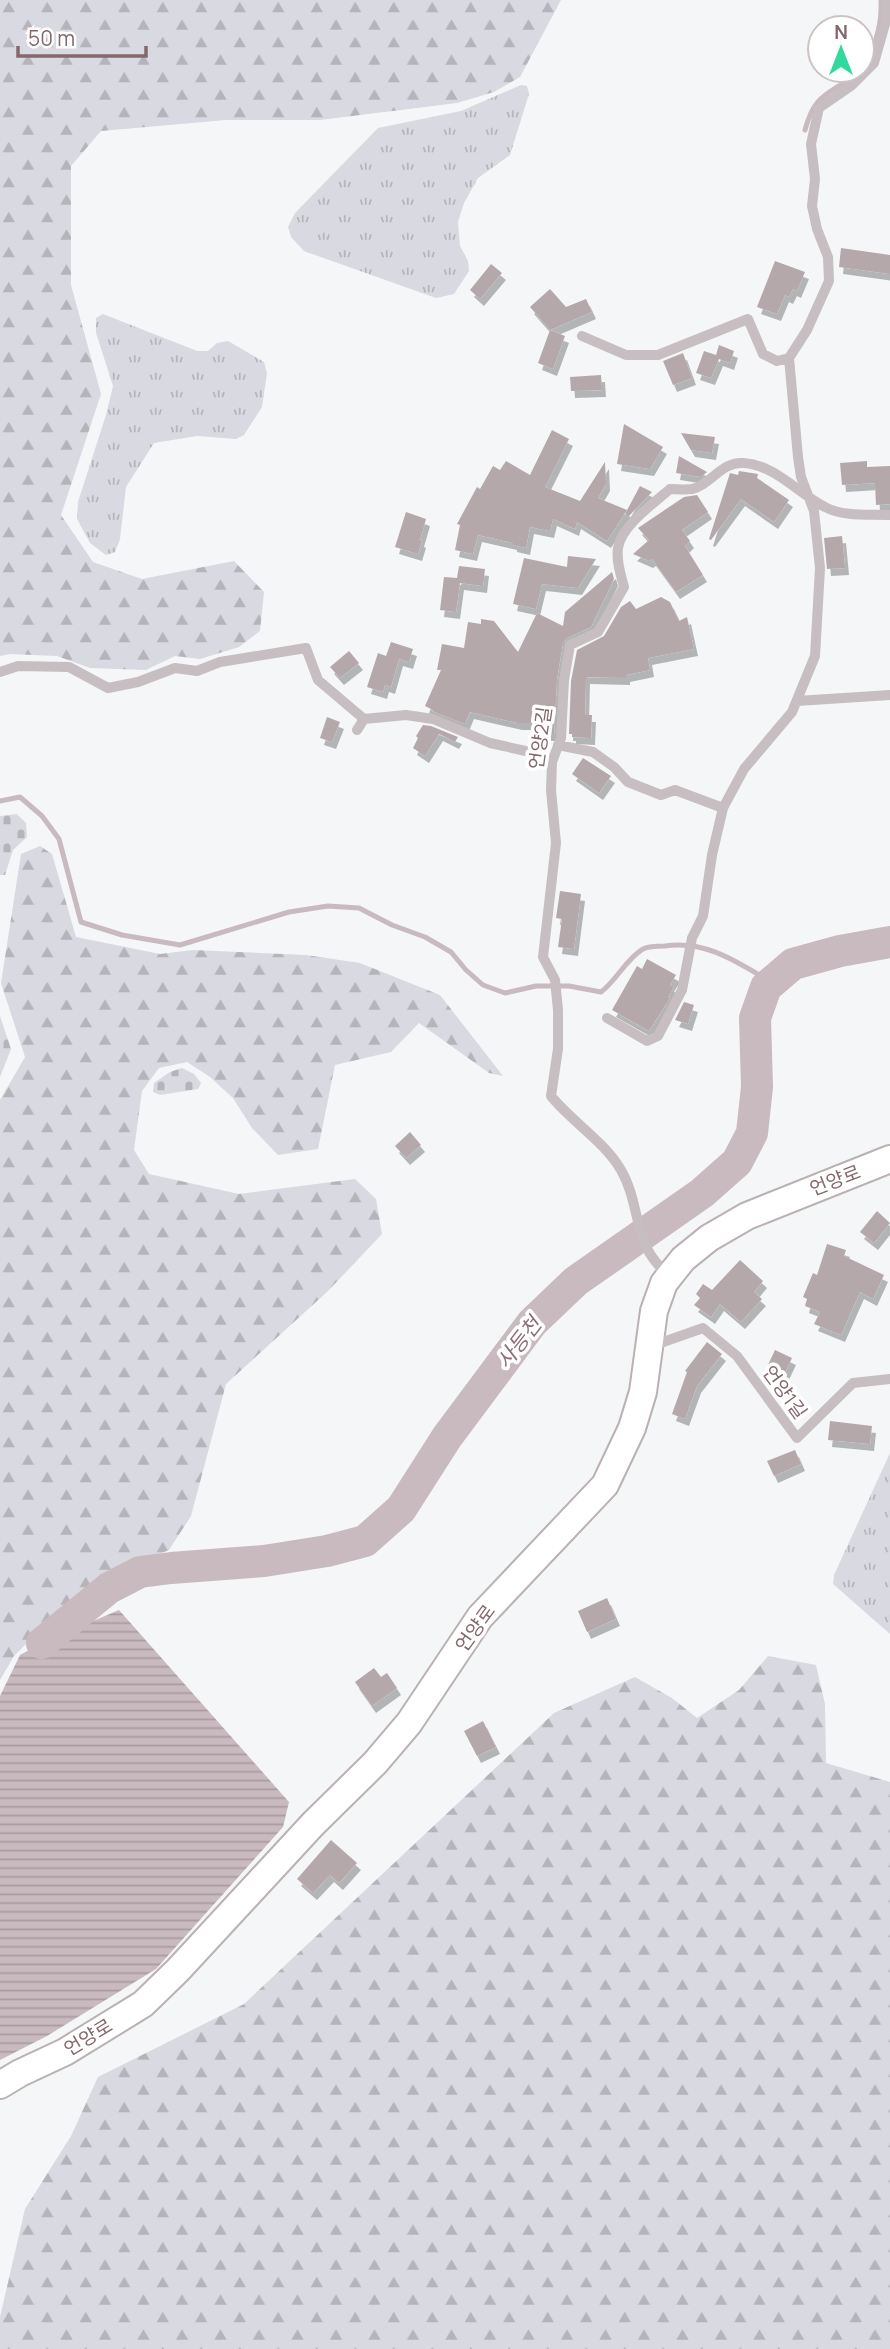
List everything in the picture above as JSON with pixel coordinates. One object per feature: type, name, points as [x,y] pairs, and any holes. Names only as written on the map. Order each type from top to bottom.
[{"type":"street","name":"언양로","points":[[0,2085],[65,2052],[143,2004],[178,1970],[313,1824],[375,1763],[409,1723],[480,1617],[605,1485],[632,1428],[643,1392],[654,1311],[664,1283],[683,1259],[709,1237],[747,1216],[890,1159]]},
{"type":"lane","points":[[607,1018],[647,1041],[658,1036],[682,990],[692,938],[703,916],[712,855],[723,808],[744,769],[792,712],[815,656],[820,568],[814,511],[798,457],[789,358],[807,330],[829,281],[828,257],[811,206],[815,179],[811,144],[819,108],[851,86],[874,62],[887,17],[886,0]]},
{"type":"lane","points":[[582,335],[626,355],[658,355],[748,319],[763,354],[777,360],[789,358]]},
{"type":"lane","name":"언양2길","points":[[670,1276],[657,1266],[647,1252],[621,1170],[551,1096],[558,1049],[556,991],[555,980],[543,957],[556,843],[551,790],[552,762],[558,745],[570,645],[584,636],[598,632],[624,587],[618,565],[618,546],[634,520],[670,489],[694,489],[732,464],[758,466],[827,508],[852,513],[890,515]]},
{"type":"lane","points":[[0,672],[18,666],[69,667],[108,688],[138,682],[175,668],[197,671],[220,662],[306,648],[318,680],[364,719],[406,715],[433,719],[490,743],[539,754],[552,762]]},
{"type":"lane","points":[[797,701],[890,695]]},
{"type":"lane","points":[[358,730],[364,719]]},
{"type":"lane","points":[[558,745],[593,752],[614,767],[628,782],[661,795],[675,790],[723,808]]},
{"type":"lane","name":"언양1길","points":[[648,1348],[703,1328],[737,1356],[797,1438],[853,1383],[890,1378]]},
{"type":"green space","points":[[0,0],[561,0],[520,77],[494,92],[457,103],[320,120],[226,120],[101,131],[71,166],[71,285],[101,394],[61,515],[93,562],[142,579],[234,561],[264,592],[260,631],[239,647],[200,659],[175,656],[146,670],[90,668],[57,656],[0,656]]},
{"type":"green space","points":[[521,85],[527,86],[529,94],[510,155],[478,178],[464,203],[458,222],[460,246],[468,261],[469,271],[454,294],[436,298],[304,251],[291,237],[288,227],[295,213],[378,128],[461,111]]},
{"type":"green space","points":[[103,314],[197,351],[208,351],[217,343],[228,341],[264,362],[267,373],[262,407],[244,435],[236,439],[197,436],[154,443],[126,487],[120,539],[115,552],[106,555],[90,543],[77,519],[78,502],[113,386],[96,333],[96,318]]},
{"type":"green space","points":[[17,814],[26,823],[27,837],[13,850],[5,875],[0,875],[0,816]]},
{"type":"green space","points":[[40,846],[52,854],[76,937],[160,954],[193,950],[306,955],[360,963],[440,995],[503,1076],[489,1073],[419,1023],[391,1052],[335,1065],[318,1149],[278,1155],[252,1128],[233,1098],[210,1077],[187,1062],[159,1068],[142,1091],[134,1150],[149,1174],[239,1194],[355,1179],[376,1199],[382,1234],[328,1291],[226,1384],[191,1516],[169,1550],[108,1576],[34,1636],[14,1656],[0,1680],[0,1100],[25,1057],[1,983],[21,854]]},
{"type":"green space","points":[[0,1016],[11,1049],[0,1077]]},
{"type":"green space","points":[[182,1068],[194,1074],[201,1083],[198,1089],[160,1095],[153,1092],[154,1083],[170,1072]]},
{"type":"green space","points":[[890,1453],[890,1634],[833,1584],[834,1575]]},
{"type":"green space","points":[[768,1656],[816,1665],[825,1704],[826,1763],[890,1782],[890,2349],[0,2349],[0,2317],[25,2209],[71,2136],[98,2077],[244,2004],[554,1713],[635,1677],[672,1698],[697,1718],[739,1690]]},
{"type":"shaded area","points":[[119,1610],[289,1802],[283,1827],[156,1969],[47,2036],[0,2060],[0,1696],[20,1655]]},
{"type":"building","points":[[841,248],[890,255],[890,274],[839,267]]},
{"type":"building","points":[[775,261],[805,272],[797,291],[793,289],[789,297],[785,295],[777,314],[757,307]]},
{"type":"building","points":[[491,264],[502,273],[480,299],[470,290]]},
{"type":"building","points":[[550,289],[566,307],[586,299],[592,312],[550,330],[530,307]]},
{"type":"building","points":[[550,330],[565,336],[553,369],[538,363]]},
{"type":"building","points":[[719,345],[734,351],[730,363],[719,359],[711,378],[696,373],[704,351],[716,355]]},
{"type":"building","points":[[683,353],[692,378],[673,385],[663,361]]},
{"type":"building","points":[[601,375],[602,390],[571,391],[570,377]]},
{"type":"building","points":[[624,424],[663,447],[650,469],[617,464]]},
{"type":"building","points":[[552,430],[569,439],[545,487],[580,501],[605,462],[606,484],[598,498],[627,510],[607,541],[577,522],[575,529],[553,519],[550,531],[530,527],[526,548],[478,535],[473,554],[455,550],[460,525],[457,524],[477,487],[480,489],[493,466],[500,470],[506,461],[530,475]]},
{"type":"building","points":[[681,433],[715,437],[712,453],[691,450]]},
{"type":"building","points":[[679,456],[707,472],[701,477],[676,473]]},
{"type":"building","points":[[867,461],[867,467],[890,466],[890,504],[876,505],[875,483],[842,485],[840,463]]},
{"type":"building","points":[[739,471],[758,474],[757,478],[789,500],[774,522],[741,499],[711,540],[709,539],[730,473],[738,475]]},
{"type":"building","points":[[640,486],[652,492],[628,517],[625,514]]},
{"type":"building","points":[[697,495],[708,512],[682,530],[690,541],[685,546],[703,575],[676,592],[652,559],[649,561],[633,554],[649,540],[638,528],[684,497]]},
{"type":"building","points":[[406,512],[426,519],[418,554],[395,547]]},
{"type":"building","points":[[842,536],[845,568],[827,569],[824,538]]},
{"type":"building","points":[[568,556],[596,559],[578,588],[542,584],[536,609],[513,604],[524,558],[567,567]]},
{"type":"building","points":[[459,566],[485,569],[483,586],[460,583],[456,612],[440,610],[444,577],[457,578]]},
{"type":"building","points":[[612,572],[614,579],[591,627],[567,638],[563,643],[557,679],[554,734],[547,734],[547,723],[518,723],[470,712],[465,724],[425,706],[441,670],[437,670],[442,644],[464,648],[468,622],[481,624],[481,619],[494,621],[518,652],[537,613],[563,626],[565,612]]},
{"type":"building","points":[[661,597],[670,602],[679,621],[687,617],[694,649],[648,658],[650,670],[626,675],[626,678],[586,677],[585,715],[592,715],[591,738],[572,737],[572,734],[569,734],[571,681],[577,650],[604,636],[621,607],[630,601],[636,609]]},
{"type":"building","points":[[391,642],[413,649],[409,662],[399,659],[391,687],[385,685],[383,692],[367,687],[378,653],[386,656]]},
{"type":"building","points":[[349,651],[359,663],[340,678],[330,667]]},
{"type":"building","points":[[327,717],[340,722],[332,742],[320,738]]},
{"type":"building","points":[[423,725],[458,737],[455,742],[439,734],[425,756],[413,748]]},
{"type":"building","points":[[583,758],[611,776],[599,793],[572,774]]},
{"type":"building","points":[[560,891],[581,894],[574,949],[558,947],[562,919],[556,918]]},
{"type":"building","points":[[647,959],[676,975],[670,985],[674,987],[668,997],[670,998],[649,1031],[612,1010],[637,966],[642,969]]},
{"type":"building","points":[[684,1002],[694,1005],[688,1024],[675,1020]]},
{"type":"building","points":[[410,1132],[421,1145],[406,1158],[395,1146]]},
{"type":"building","points":[[877,1211],[890,1223],[874,1243],[860,1232]]},
{"type":"building","points":[[827,1244],[846,1250],[844,1256],[884,1275],[873,1299],[860,1292],[841,1335],[814,1324],[820,1312],[805,1306],[807,1299],[803,1297],[813,1273],[817,1275]]},
{"type":"building","points":[[740,1260],[763,1281],[754,1292],[762,1299],[741,1322],[720,1304],[711,1317],[694,1305],[700,1298],[696,1294],[703,1284],[712,1290]]},
{"type":"building","points":[[707,1342],[722,1354],[697,1386],[685,1419],[672,1414],[687,1372],[685,1371]]},
{"type":"building","points":[[775,1350],[792,1358],[784,1375],[767,1367]]},
{"type":"building","points":[[830,1421],[872,1426],[870,1444],[828,1440]]},
{"type":"building","points":[[795,1450],[801,1464],[774,1476],[767,1461]]},
{"type":"building","points":[[607,1598],[616,1619],[587,1632],[578,1611]]},
{"type":"building","points":[[374,1668],[381,1677],[387,1673],[397,1688],[372,1706],[355,1682]]},
{"type":"building","points":[[483,1721],[496,1747],[477,1756],[464,1731]]},
{"type":"building","points":[[331,1840],[357,1863],[339,1883],[330,1875],[313,1893],[297,1879]]},
{"type":"waterway","points":[[876,38],[881,0]]},
{"type":"waterway","points":[[805,130],[814,107],[826,94],[841,84]]},
{"type":"waterway","points":[[0,801],[20,797],[42,816],[59,839],[81,922],[122,935],[180,945],[289,912],[328,906],[359,908],[392,925],[425,937],[451,952],[483,985],[505,993],[536,986],[569,986],[601,992],[632,958],[643,949],[654,946],[680,945],[708,949],[771,982]]},
{"type":"waterway","name":"사등천","points":[[42,1643],[109,1588],[140,1572],[264,1561],[327,1551],[365,1541],[401,1509],[447,1437],[532,1323],[576,1281],[702,1193],[737,1162],[752,1133],[757,1087],[755,1018],[766,987],[793,964],[840,951],[890,942]]}]
